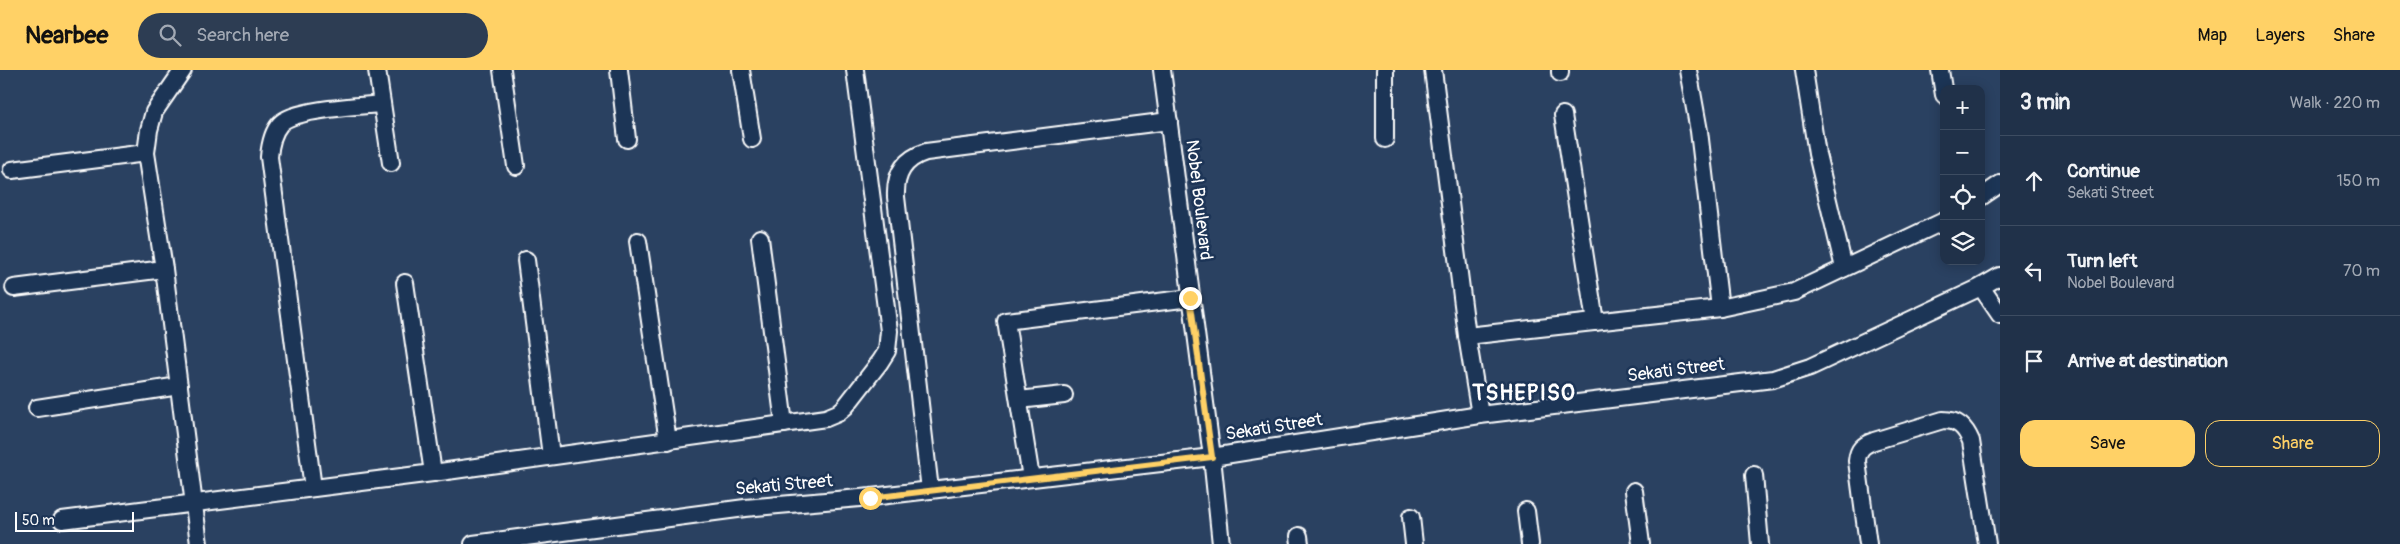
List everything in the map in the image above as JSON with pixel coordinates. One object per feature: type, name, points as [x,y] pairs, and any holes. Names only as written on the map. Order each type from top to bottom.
[{"type":"street","points":[[182,70],[154,112],[146,153],[164,269],[200,544]]},
{"type":"street","points":[[377,70],[391,163]]},
{"type":"street","points":[[502,70],[516,166]]},
{"type":"street","points":[[619,70],[626,140]]},
{"type":"street","points":[[742,70],[752,140]]},
{"type":"street","points":[[62,520],[668,441],[826,418],[838,413],[887,351],[889,331],[855,70]]},
{"type":"street","name":"Nobel Boulevard","points":[[1162,70],[1212,457],[1221,544]]},
{"type":"street","points":[[1385,70],[1385,139]]},
{"type":"street","points":[[1433,70],[1467,336],[1480,415]]},
{"type":"street","points":[[1688,70],[1699,131],[1720,308]]},
{"type":"street","points":[[1804,70],[1817,154],[1844,268]]},
{"type":"street","points":[[1940,70],[1942,85]]},
{"type":"street","points":[[313,488],[269,156],[270,144],[274,133],[288,117],[382,104]]},
{"type":"street","points":[[1562,115],[1595,322]]},
{"type":"street","points":[[930,490],[896,197],[896,183],[905,163],[914,156],[926,152],[1169,121]]},
{"type":"street","points":[[12,170],[146,153]]},
{"type":"street","points":[[1985,194],[2000,184]]},
{"type":"street","points":[[1467,336],[1720,308],[1794,292],[1940,223]]},
{"type":"street","points":[[760,238],[784,424]]},
{"type":"street","points":[[638,241],[668,441]]},
{"type":"street","points":[[526,260],[551,456]]},
{"type":"street","points":[[14,288],[164,269]]},
{"type":"street","name":"Sekati Street","points":[[473,544],[745,508],[930,490],[1212,457],[1480,415],[1773,379],[1793,374],[1981,287],[2000,276]]},
{"type":"street","points":[[405,283],[433,473]]},
{"type":"street","points":[[1981,287],[2000,315]]},
{"type":"street","points":[[1031,478],[1006,321],[1190,298]]},
{"type":"street","points":[[37,408],[179,386]]},
{"type":"street","points":[[1019,400],[1064,395]]},
{"type":"street","points":[[1868,544],[1857,461],[1859,450],[1874,440],[1943,420],[1950,420],[1962,425],[1971,440],[1987,544]]},
{"type":"street","points":[[1754,475],[1760,544]]},
{"type":"street","points":[[1634,491],[1641,544]]},
{"type":"street","points":[[1526,511],[1530,544]]},
{"type":"street","points":[[1411,517],[1414,544]]},
{"type":"district","name":"TSHEPISO","points":[[1524,393]]},
{"type":"route","points":[[870,498],[1212,457],[1190,298]]}]
